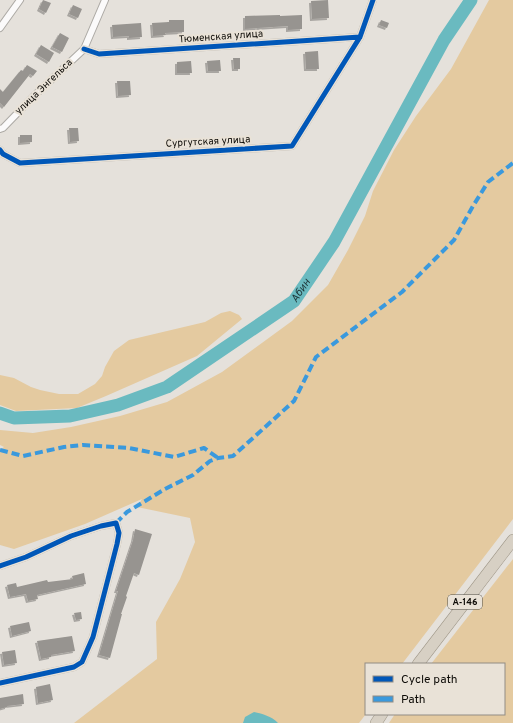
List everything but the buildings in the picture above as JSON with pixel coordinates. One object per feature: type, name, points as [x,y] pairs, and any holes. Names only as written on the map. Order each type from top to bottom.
[{"type":"highway","name":"А-146","points":[[419,663],[513,540]]},
{"type":"street","points":[[0,28],[20,0]]},
{"type":"street","name":"улица Энгельса","points":[[0,129],[3,128],[34,96],[84,49],[105,0]]},
{"type":"street","points":[[360,37],[373,0]]},
{"type":"street","name":"Тюменская улица","points":[[84,49],[99,54],[360,37]]},
{"type":"street","name":"Сургутская улица","points":[[0,150],[3,154],[20,163],[292,146],[360,37]]},
{"type":"street","points":[[0,566],[26,557],[71,536],[101,526],[116,523],[119,533],[113,564],[93,637],[82,662],[74,667],[0,683]]},
{"type":"shaded area","points":[[489,0],[513,0],[513,519],[403,663],[365,663],[365,715],[359,723],[74,723],[157,659],[156,622],[180,579],[195,542],[190,518],[137,507],[142,499],[85,524],[14,549],[0,545],[0,450],[4,447],[0,445],[0,430],[33,433],[71,427],[120,416],[167,402],[222,372],[292,321],[328,285],[365,216],[373,191],[394,150],[416,116],[451,69]]},
{"type":"shaded area","points":[[230,311],[239,315],[242,319],[197,356],[77,408],[16,411],[0,405],[0,375],[14,378],[40,390],[59,394],[78,394],[95,384],[102,376],[114,351],[129,340],[205,322],[221,313]]},
{"type":"shaded area","points":[[513,559],[513,723],[389,723],[394,715],[505,715],[505,663],[432,663]]},
{"type":"water","points":[[254,712],[270,717],[278,723],[243,723],[245,717]]},
{"type":"waterway","name":"Абин","points":[[0,413],[14,418],[70,416],[118,405],[167,387],[294,301],[334,242],[444,40],[471,0]]},
{"type":"marked path","points":[[116,523],[127,512],[165,489],[193,475],[210,461],[218,458],[233,456],[294,401],[316,357],[402,292],[454,240],[488,182],[513,163]]},
{"type":"marked path","points":[[0,450],[23,456],[64,447],[83,445],[129,448],[174,457],[204,448],[218,458]]},
{"type":"cycle path","points":[[0,150],[3,154],[20,163],[292,146],[360,37],[373,0]]},
{"type":"cycle path","points":[[84,49],[99,54],[360,37]]},
{"type":"cycle path","points":[[0,566],[26,557],[71,536],[101,526],[116,523],[119,533],[117,544],[93,637],[82,662],[74,667],[0,683]]}]
